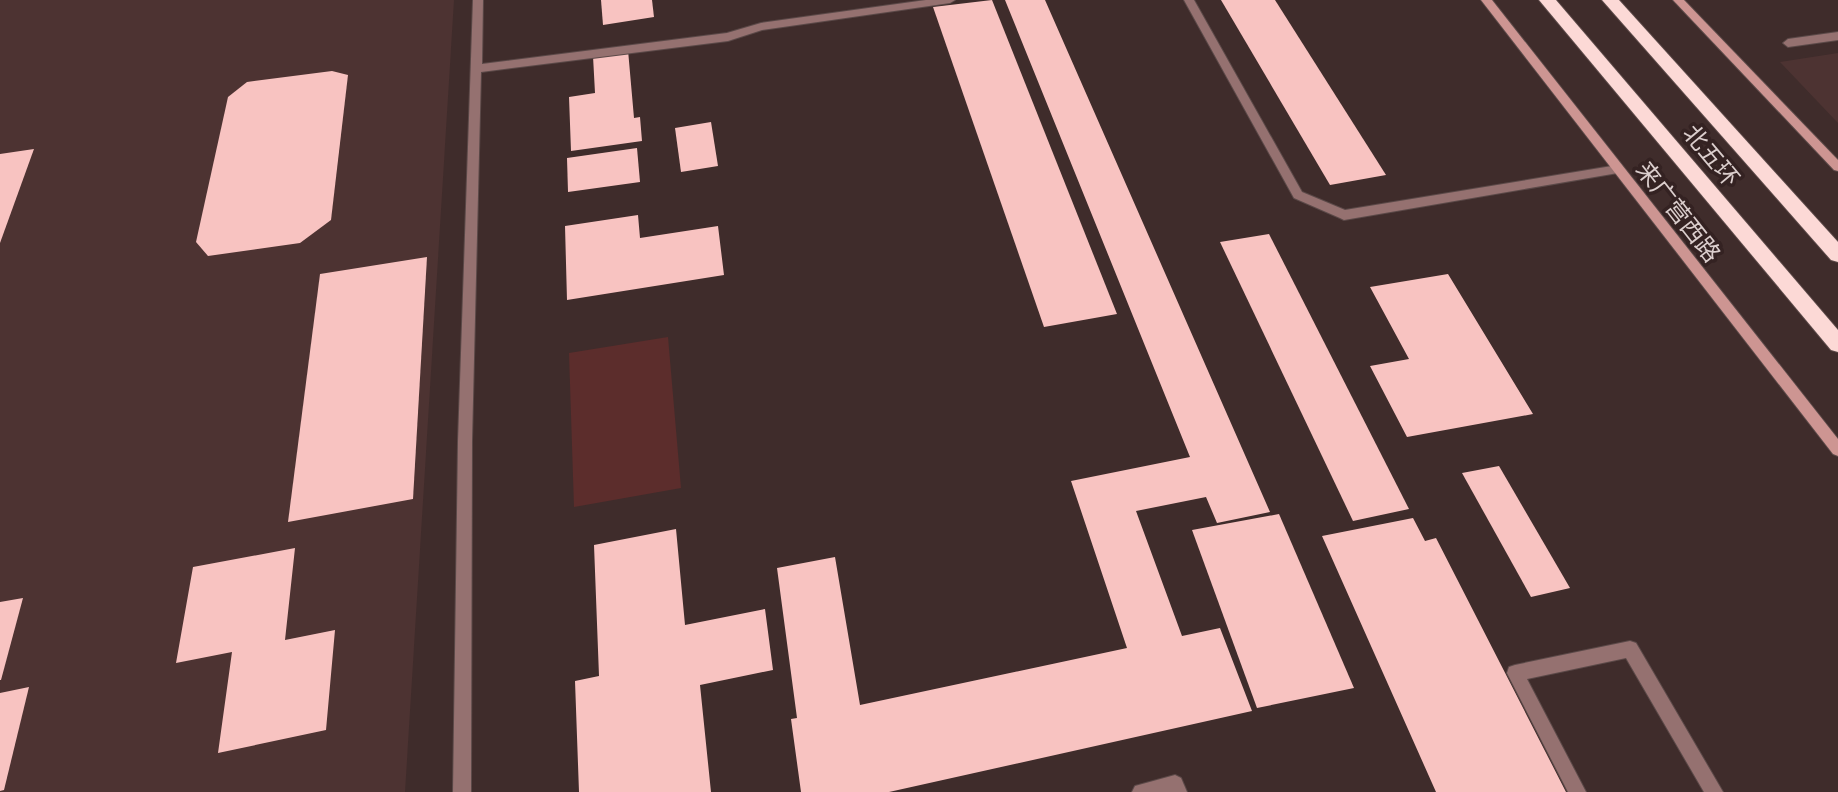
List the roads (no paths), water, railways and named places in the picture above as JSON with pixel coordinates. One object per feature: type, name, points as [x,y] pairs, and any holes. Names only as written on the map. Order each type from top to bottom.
[{"type":"highway","name":"北五环","points":[[1547,0],[1838,344]]},
{"type":"highway","name":"北五环","points":[[1610,0],[1838,255]]},
{"type":"street","points":[[462,792],[465,442],[478,0]]},
{"type":"street","points":[[475,69],[728,37],[761,27],[950,0]]},
{"type":"street","points":[[1189,0],[1298,195],[1344,215],[1618,169]]},
{"type":"street","name":"来广营西路","points":[[1486,0],[1838,450]]},
{"type":"street","points":[[1678,0],[1838,167]]},
{"type":"street","points":[[1788,43],[1838,36]]},
{"type":"street","points":[[1577,792],[1515,673],[1630,649],[1714,792]]},
{"type":"street","points":[[1141,792],[1175,784],[1178,792]]}]
